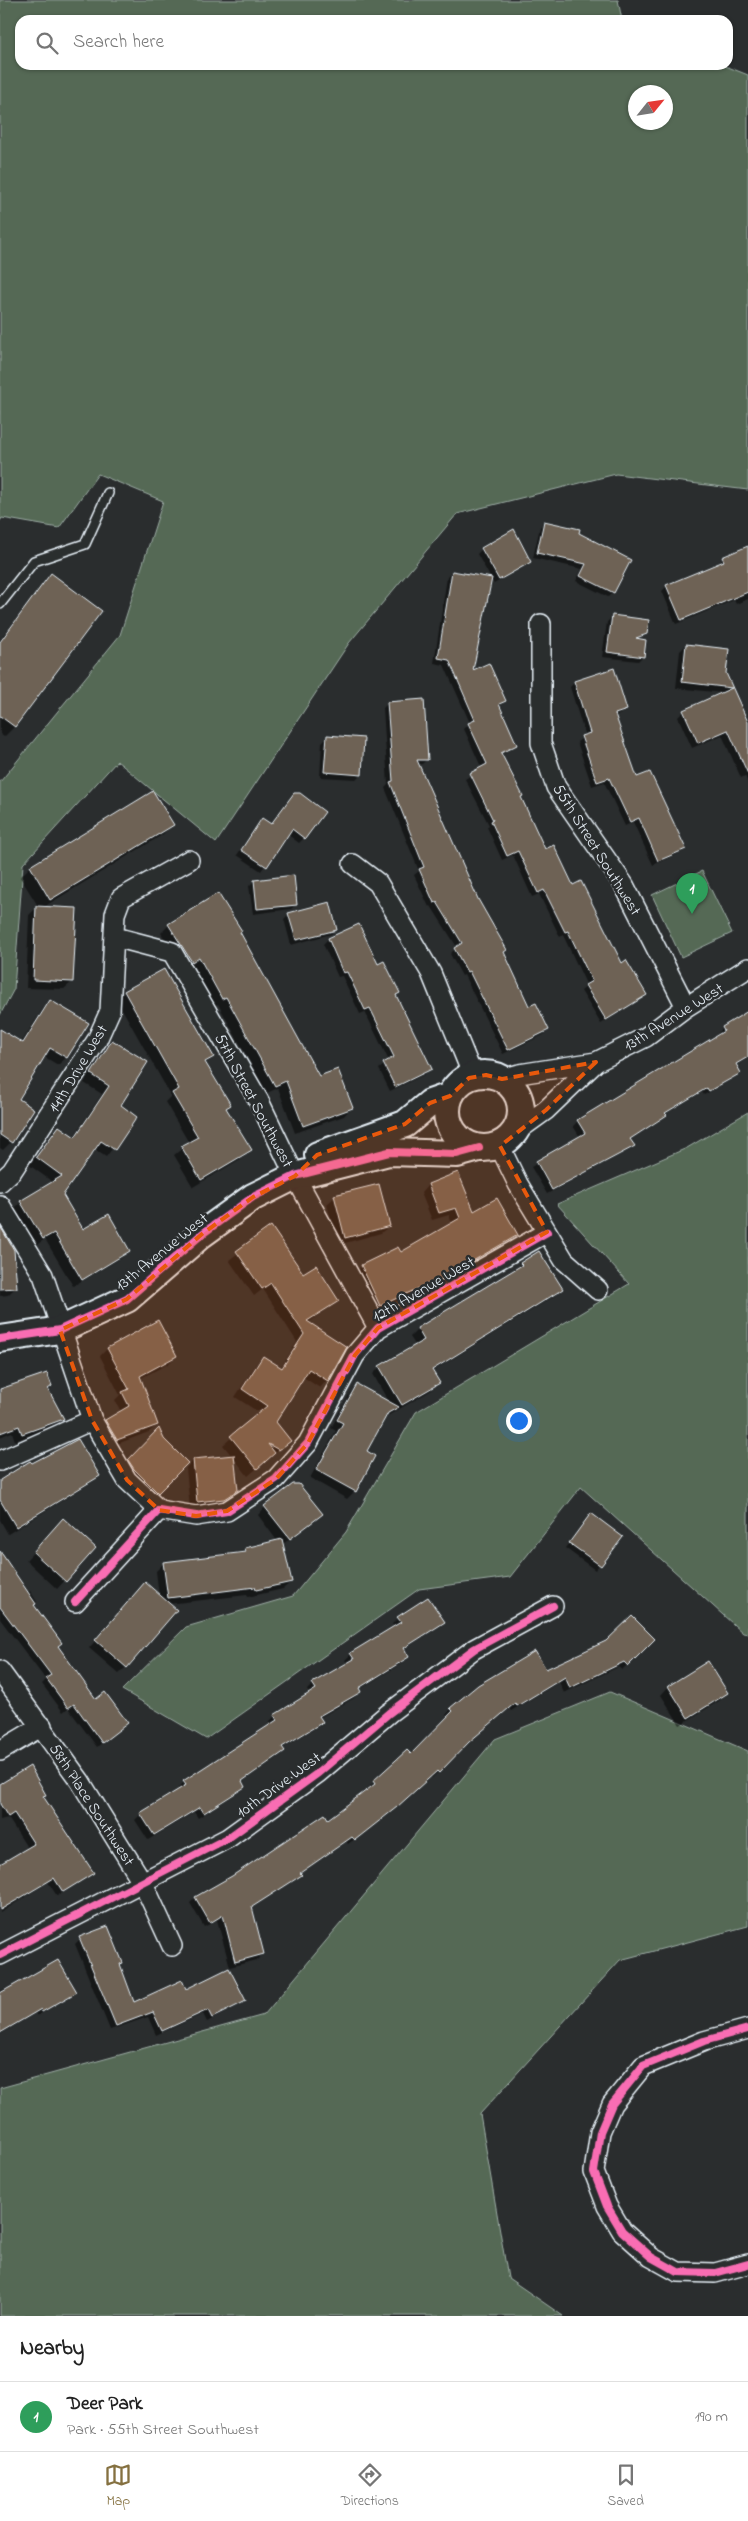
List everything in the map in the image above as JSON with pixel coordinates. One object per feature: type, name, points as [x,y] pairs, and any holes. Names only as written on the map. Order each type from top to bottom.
[{"type":"street","name":"55th Street Southwest","points":[[541,624],[541,743],[556,787],[624,885],[686,1007]]},
{"type":"street","name":"14th Drive West","points":[[0,1182],[18,1162],[97,1040],[110,1011],[115,914],[122,898],[189,860]]},
{"type":"street","points":[[353,864],[378,883],[431,974],[473,1076]]},
{"type":"street","name":"57th Street Southwest","points":[[115,937],[172,952],[259,1101],[295,1176],[378,1328]]},
{"type":"street","name":"13th Avenue West","points":[[0,1339],[60,1330],[127,1299],[202,1234],[253,1198],[295,1176],[388,1152],[457,1154],[497,1142],[546,1110],[596,1062],[646,1037],[686,1007],[748,968]]},
{"type":"street","name":"13th Avenue West","points":[[502,1079],[519,1074],[596,1062]]},
{"type":"street","points":[[486,1075],[502,1079],[515,1091],[521,1106],[519,1123],[497,1142],[464,1142],[452,1130],[447,1113],[450,1096],[461,1082],[473,1076],[486,1075]]},
{"type":"street","name":"13th Avenue West","points":[[295,1176],[317,1155],[404,1124],[430,1103],[450,1096]]},
{"type":"street","points":[[497,1142],[518,1184],[564,1260],[598,1290]]},
{"type":"street","points":[[0,1205],[43,1275],[60,1330],[92,1420],[127,1480],[159,1510],[75,1602]]},
{"type":"street","name":"12th Avenue West","points":[[159,1510],[196,1516],[227,1511],[276,1479],[308,1443],[355,1355],[378,1328],[546,1232]]},
{"type":"street","points":[[0,1461],[92,1420]]},
{"type":"street","name":"10th Drive West","points":[[0,1955],[228,1838],[318,1773],[389,1712],[474,1649],[553,1606]]},
{"type":"street","name":"58th Place Southwest","points":[[0,1671],[42,1726],[80,1781],[143,1883],[172,1946]]},
{"type":"street","points":[[0,1752],[42,1726]]},
{"type":"street","points":[[748,2029],[704,2041],[643,2066],[612,2104],[600,2132],[594,2172],[607,2206],[622,2231],[651,2257],[678,2272],[715,2272],[748,2264]]},
{"type":"lane","points":[[0,604],[34,561],[85,544],[108,493]]},
{"type":"highlighted area","points":[[596,1062],[546,1110],[500,1146],[547,1232],[378,1328],[355,1355],[308,1443],[276,1479],[227,1511],[196,1516],[159,1510],[127,1480],[92,1420],[60,1330],[127,1299],[202,1234],[253,1197],[295,1176],[317,1155],[405,1124],[430,1103],[450,1096],[469,1078],[486,1075],[502,1079]]},
{"type":"green space","points":[[0,0],[618,0],[621,15],[15,15],[15,70],[733,69],[748,75],[748,490],[616,474],[457,514],[349,643],[216,843],[117,761],[23,864],[14,989],[0,1015],[0,782],[120,635],[163,501],[98,474],[59,528],[2,518],[0,521]]},
{"type":"green space","points":[[702,871],[732,933],[681,957],[652,895]]},
{"type":"green space","points":[[748,1112],[748,1634],[743,1633],[581,1487],[510,1577],[419,1589],[206,1739],[122,1690],[186,1627],[293,1596],[346,1532],[416,1412],[629,1284],[557,1204],[687,1148]]},
{"type":"green space","points":[[610,1692],[748,1751],[748,1926],[620,1960],[480,2114],[508,2278],[563,2316],[0,2316],[0,2088],[264,2015],[495,1739]]},
{"type":"building","points":[[544,521],[580,529],[579,533],[631,560],[614,593],[580,576],[586,564],[537,553]]},
{"type":"building","points":[[514,529],[531,562],[499,580],[481,548]]},
{"type":"building","points":[[748,546],[748,592],[681,620],[666,585],[724,561],[722,557]]},
{"type":"building","points":[[452,571],[492,578],[473,670],[489,663],[506,701],[499,704],[517,745],[501,753],[523,796],[521,797],[545,849],[554,845],[573,885],[581,881],[622,963],[626,960],[647,995],[606,1020],[585,985],[592,981],[568,931],[565,932],[544,890],[538,893],[518,851],[507,856],[491,821],[493,820],[470,773],[487,764],[468,723],[475,720],[449,660],[438,658]]},
{"type":"building","points":[[51,573],[102,611],[15,727],[0,716],[0,642]]},
{"type":"building","points":[[612,615],[649,620],[647,634],[636,638],[646,640],[644,657],[607,652]]},
{"type":"building","points":[[686,644],[729,649],[726,673],[748,722],[748,774],[728,730],[698,743],[683,710],[732,688],[682,682]]},
{"type":"building","points":[[614,668],[627,710],[615,714],[637,777],[650,772],[686,849],[658,861],[639,818],[630,822],[609,778],[597,782],[581,736],[590,733],[574,681]]},
{"type":"building","points":[[424,699],[428,760],[417,760],[478,899],[507,950],[504,952],[529,1006],[536,1003],[549,1030],[508,1050],[469,971],[467,972],[454,948],[462,943],[437,902],[434,903],[419,869],[424,867],[390,782],[393,781],[387,702]]},
{"type":"building","points":[[327,735],[364,738],[362,775],[324,772]]},
{"type":"building","points":[[153,791],[174,825],[50,900],[30,866]]},
{"type":"building","points":[[294,793],[300,793],[325,812],[305,839],[292,829],[267,867],[241,850],[262,818],[271,824]]},
{"type":"building","points":[[294,875],[297,905],[257,909],[254,880]]},
{"type":"building","points":[[218,893],[242,931],[240,932],[319,1076],[338,1069],[353,1108],[303,1126],[286,1081],[275,1086],[226,997],[222,999],[199,957],[192,962],[168,924]]},
{"type":"building","points":[[330,902],[337,930],[296,940],[288,913]]},
{"type":"building","points":[[36,906],[77,908],[73,982],[33,980]]},
{"type":"building","points":[[359,924],[378,964],[384,961],[400,993],[396,995],[432,1069],[395,1087],[383,1063],[394,1057],[370,1008],[365,1010],[347,972],[343,973],[328,938]]},
{"type":"building","points":[[164,969],[214,1057],[205,1062],[231,1105],[226,1108],[252,1150],[201,1180],[181,1146],[198,1137],[172,1093],[179,1089],[124,991]]},
{"type":"building","points":[[50,1000],[89,1023],[67,1058],[50,1048],[19,1099],[34,1109],[12,1143],[0,1135],[0,1029],[23,1043]]},
{"type":"building","points":[[748,1011],[748,1057],[736,1064],[741,1073],[709,1091],[707,1088],[665,1113],[667,1115],[630,1139],[635,1146],[552,1190],[536,1161],[585,1133],[577,1120],[724,1031],[722,1027]]},
{"type":"building","points":[[112,1040],[148,1062],[121,1105],[137,1117],[115,1150],[101,1141],[63,1195],[83,1229],[109,1214],[130,1251],[82,1280],[54,1233],[43,1239],[20,1201],[62,1176],[36,1157],[59,1126],[75,1137],[109,1086],[91,1074]]},
{"type":"building","points":[[458,1172],[474,1211],[497,1198],[518,1235],[431,1285],[430,1283],[380,1306],[361,1265],[398,1247],[401,1252],[460,1218],[456,1208],[439,1213],[428,1184]]},
{"type":"building","points":[[379,1184],[390,1226],[345,1238],[334,1195]]},
{"type":"building","points":[[0,1226],[14,1250],[17,1288],[0,1289]]},
{"type":"building","points":[[271,1226],[303,1273],[316,1265],[339,1301],[307,1321],[347,1347],[328,1381],[309,1369],[276,1422],[291,1441],[279,1450],[268,1444],[275,1453],[257,1469],[230,1436],[267,1406],[242,1389],[263,1356],[282,1368],[304,1334],[271,1283],[262,1289],[236,1251]]},
{"type":"building","points":[[539,1251],[563,1289],[432,1370],[440,1383],[402,1405],[379,1366],[424,1340],[417,1328],[522,1265],[520,1263]]},
{"type":"building","points":[[158,1320],[177,1356],[140,1376],[158,1425],[117,1440],[105,1420],[129,1406],[122,1392],[129,1389],[107,1348]]},
{"type":"building","points":[[47,1373],[52,1386],[48,1389],[64,1419],[22,1434],[19,1426],[0,1433],[0,1389]]},
{"type":"building","points":[[357,1384],[399,1407],[388,1413],[367,1451],[375,1456],[356,1492],[316,1470],[343,1423],[337,1420]]},
{"type":"building","points":[[159,1428],[164,1439],[188,1463],[158,1493],[134,1469],[128,1460]]},
{"type":"building","points":[[78,1439],[100,1476],[16,1527],[0,1500],[0,1480],[30,1461],[32,1463]]},
{"type":"building","points":[[234,1455],[238,1490],[224,1499],[197,1502],[193,1459]]},
{"type":"building","points":[[293,1484],[299,1484],[323,1514],[290,1539],[264,1506]]},
{"type":"building","points":[[591,1513],[623,1537],[601,1566],[569,1543]]},
{"type":"building","points":[[63,1518],[96,1548],[66,1582],[33,1552]]},
{"type":"building","points":[[282,1539],[292,1582],[256,1590],[255,1587],[168,1598],[163,1562],[246,1552],[245,1548]]},
{"type":"building","points":[[0,1551],[36,1604],[34,1605],[62,1643],[58,1646],[96,1699],[105,1692],[128,1723],[102,1743],[74,1704],[68,1708],[46,1678],[51,1675],[0,1607]]},
{"type":"building","points":[[145,1582],[177,1610],[127,1668],[95,1640]]},
{"type":"building","points":[[428,1597],[445,1622],[404,1648],[409,1657],[359,1688],[361,1692],[319,1716],[323,1722],[282,1747],[285,1751],[242,1781],[245,1787],[204,1813],[200,1807],[154,1835],[140,1813],[186,1785],[183,1781],[277,1720],[274,1715],[316,1689],[312,1683],[354,1659],[350,1653],[401,1622],[397,1617]]},
{"type":"building","points":[[632,1616],[655,1639],[628,1666],[624,1662],[570,1688],[565,1677],[517,1706],[515,1703],[469,1742],[439,1773],[437,1771],[397,1807],[355,1840],[352,1837],[300,1873],[302,1875],[252,1907],[264,1954],[235,1962],[223,1915],[210,1923],[195,1897],[232,1876],[325,1814],[328,1819],[375,1784],[373,1781],[407,1750],[411,1754],[453,1711],[450,1708],[478,1685],[535,1651],[546,1669],[606,1641]]},
{"type":"building","points":[[708,1661],[728,1693],[688,1718],[668,1686]]},
{"type":"building","points":[[30,1766],[46,1795],[43,1796],[94,1873],[63,1892],[54,1878],[0,1910],[0,1864],[34,1844],[14,1813],[8,1817],[0,1804],[0,1784]]},
{"type":"building","points":[[108,1926],[123,1963],[120,1964],[134,2002],[182,1980],[186,1989],[229,1968],[246,2001],[212,2018],[208,2010],[162,2031],[153,2012],[116,2026],[79,1937]]},
{"type":"building","points":[[58,1960],[77,1992],[42,2012],[41,2009],[0,2033],[0,1993]]},
{"type":"cycle path","points":[[0,1339],[60,1330],[127,1299],[202,1234],[253,1197],[295,1176],[389,1152],[457,1154],[479,1148]]},
{"type":"cycle path","points":[[75,1602],[159,1510],[196,1516],[227,1511],[276,1479],[308,1443],[355,1355],[378,1328],[547,1232]]},
{"type":"cycle path","points":[[0,1955],[228,1838],[318,1773],[389,1713],[474,1649],[553,1606]]},
{"type":"cycle path","points":[[748,2029],[704,2041],[643,2066],[612,2104],[600,2132],[594,2172],[607,2206],[622,2231],[651,2257],[678,2272],[715,2273],[748,2264]]},
{"type":"place","name":"Deer Park","points":[[692,914]]}]
